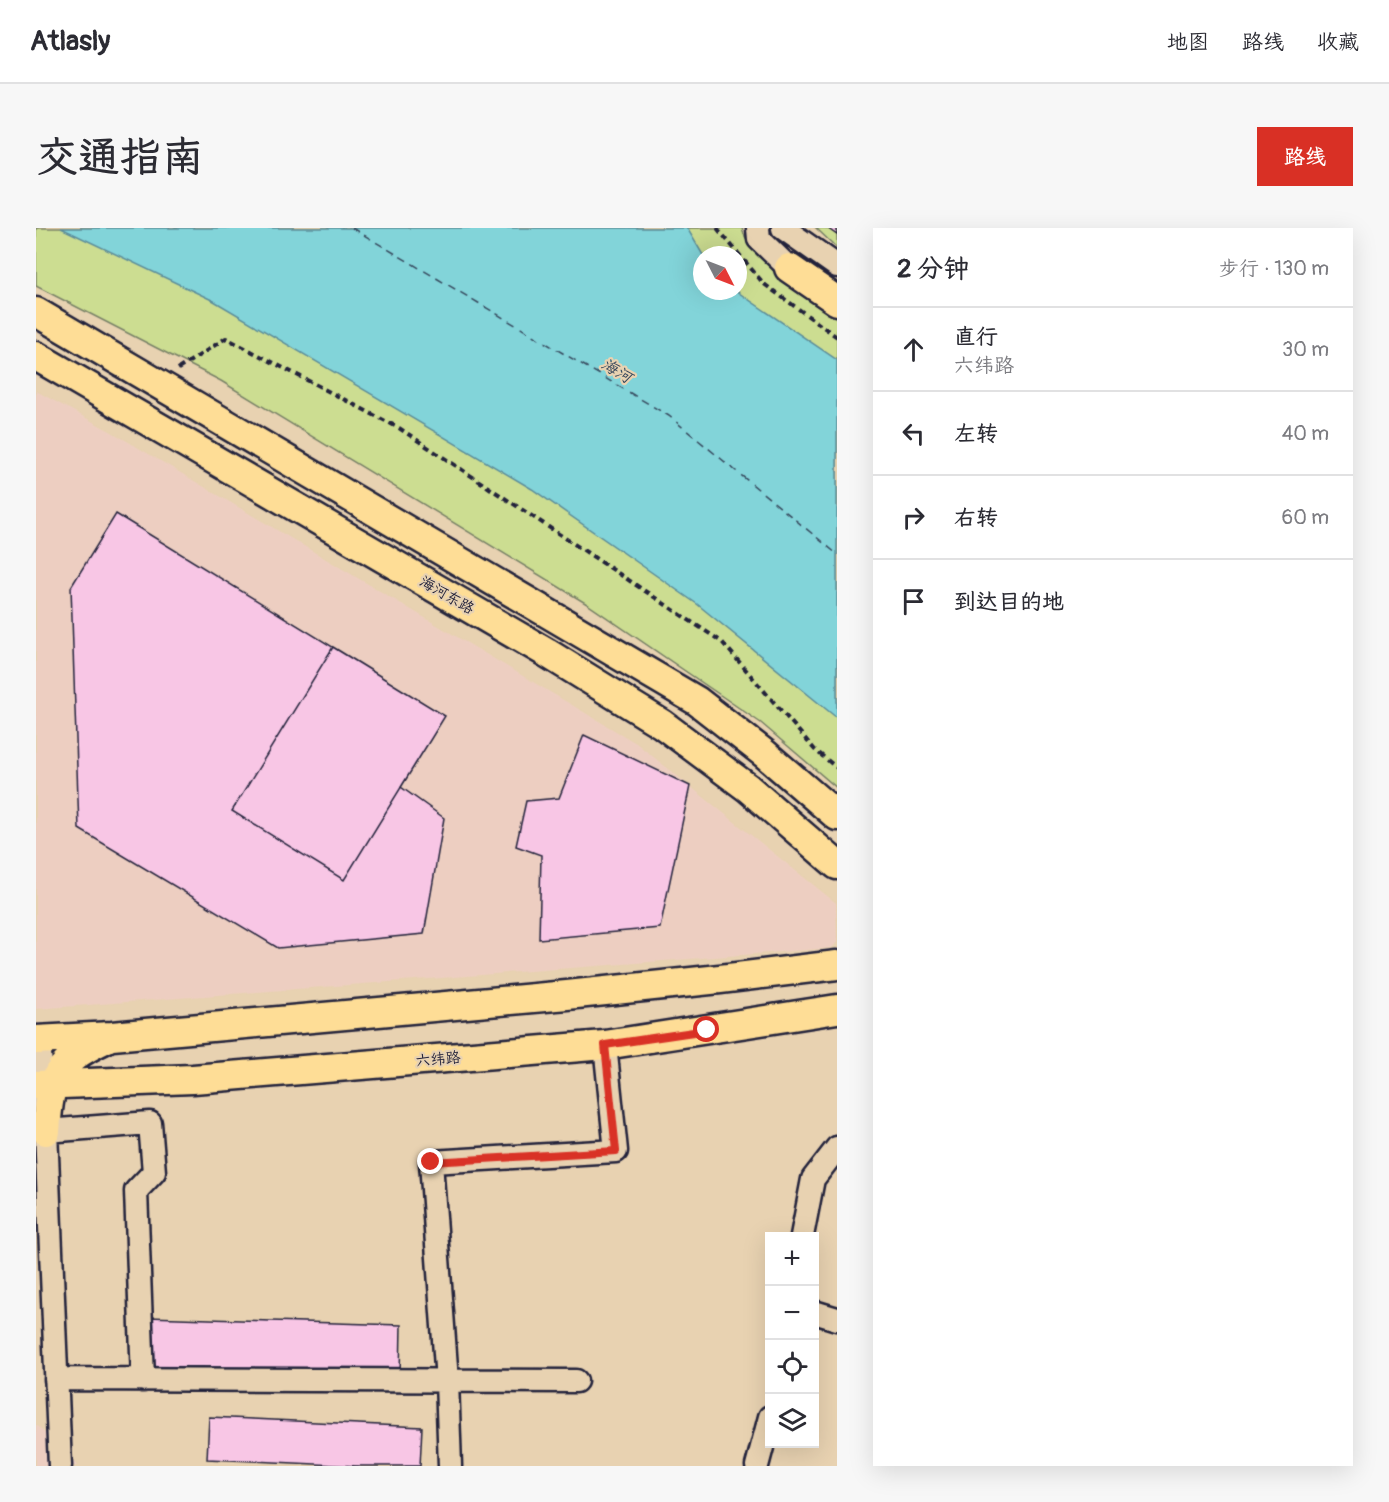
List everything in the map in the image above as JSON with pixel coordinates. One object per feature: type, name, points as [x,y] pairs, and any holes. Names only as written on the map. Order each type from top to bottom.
[{"type":"main road","points":[[789,268],[837,301]]},
{"type":"main road","points":[[36,312],[697,701],[765,754],[837,816]]},
{"type":"main road","points":[[38,365],[61,326]]},
{"type":"main road","name":"海河东路","points":[[38,365],[547,653],[652,718],[748,788],[837,865]]},
{"type":"main road","points":[[37,1035],[112,1036],[661,985],[837,964]]},
{"type":"main road","name":"六纬路","points":[[44,1085],[193,1079],[605,1045],[837,1009]]},
{"type":"main road","points":[[46,1131],[44,1085],[78,1053],[112,1036]]},
{"type":"street","points":[[758,228],[759,239],[789,268]]},
{"type":"street","points":[[783,228],[837,267]]},
{"type":"street","points":[[37,1035],[44,1085]]},
{"type":"street","points":[[450,1466],[447,1381],[431,1162],[616,1151],[605,1045]]},
{"type":"street","points":[[60,1466],[46,1131],[150,1123],[154,1172],[136,1191],[143,1380]]},
{"type":"street","points":[[803,1232],[813,1179],[837,1148]]},
{"type":"street","points":[[819,1314],[837,1319]]},
{"type":"street","points":[[56,1379],[576,1381]]},
{"type":"street","points":[[757,1466],[765,1436]]},
{"type":"path","points":[[174,372],[226,338],[399,428],[722,642],[815,750],[837,768]]},
{"type":"shaded area","points":[[36,391],[110,431],[636,743],[836,903],[837,942],[832,948],[36,1009]]},
{"type":"shaded area","points":[[37,1425],[78,1466],[36,1466]]},
{"type":"green space","points":[[36,228],[742,228],[747,239],[768,263],[837,313],[837,788],[761,723],[587,604],[221,381],[36,286]]},
{"type":"green space","points":[[816,228],[837,228],[837,248]]},
{"type":"water","name":"海河","points":[[61,228],[687,228],[698,246],[693,246],[693,300],[747,299],[837,360],[837,718],[697,604],[532,489],[214,301]]},
{"type":"building","points":[[827,228],[837,228],[837,235]]},
{"type":"building","points":[[116,514],[445,716],[401,787],[444,818],[424,934],[278,948],[79,829],[71,587]]},
{"type":"building","points":[[333,647],[445,716],[344,880],[232,811]]},
{"type":"building","points":[[584,735],[690,786],[660,928],[539,939],[541,855],[516,846],[526,801],[559,798]]},
{"type":"building","points":[[148,1317],[401,1325],[400,1378],[146,1370]]},
{"type":"building","points":[[209,1417],[422,1427],[420,1466],[357,1466],[207,1459]]},
{"type":"ferry route","points":[[352,228],[669,416],[837,554]]},
{"type":"route","points":[[431,1162],[616,1151],[605,1045],[707,1030]]}]
